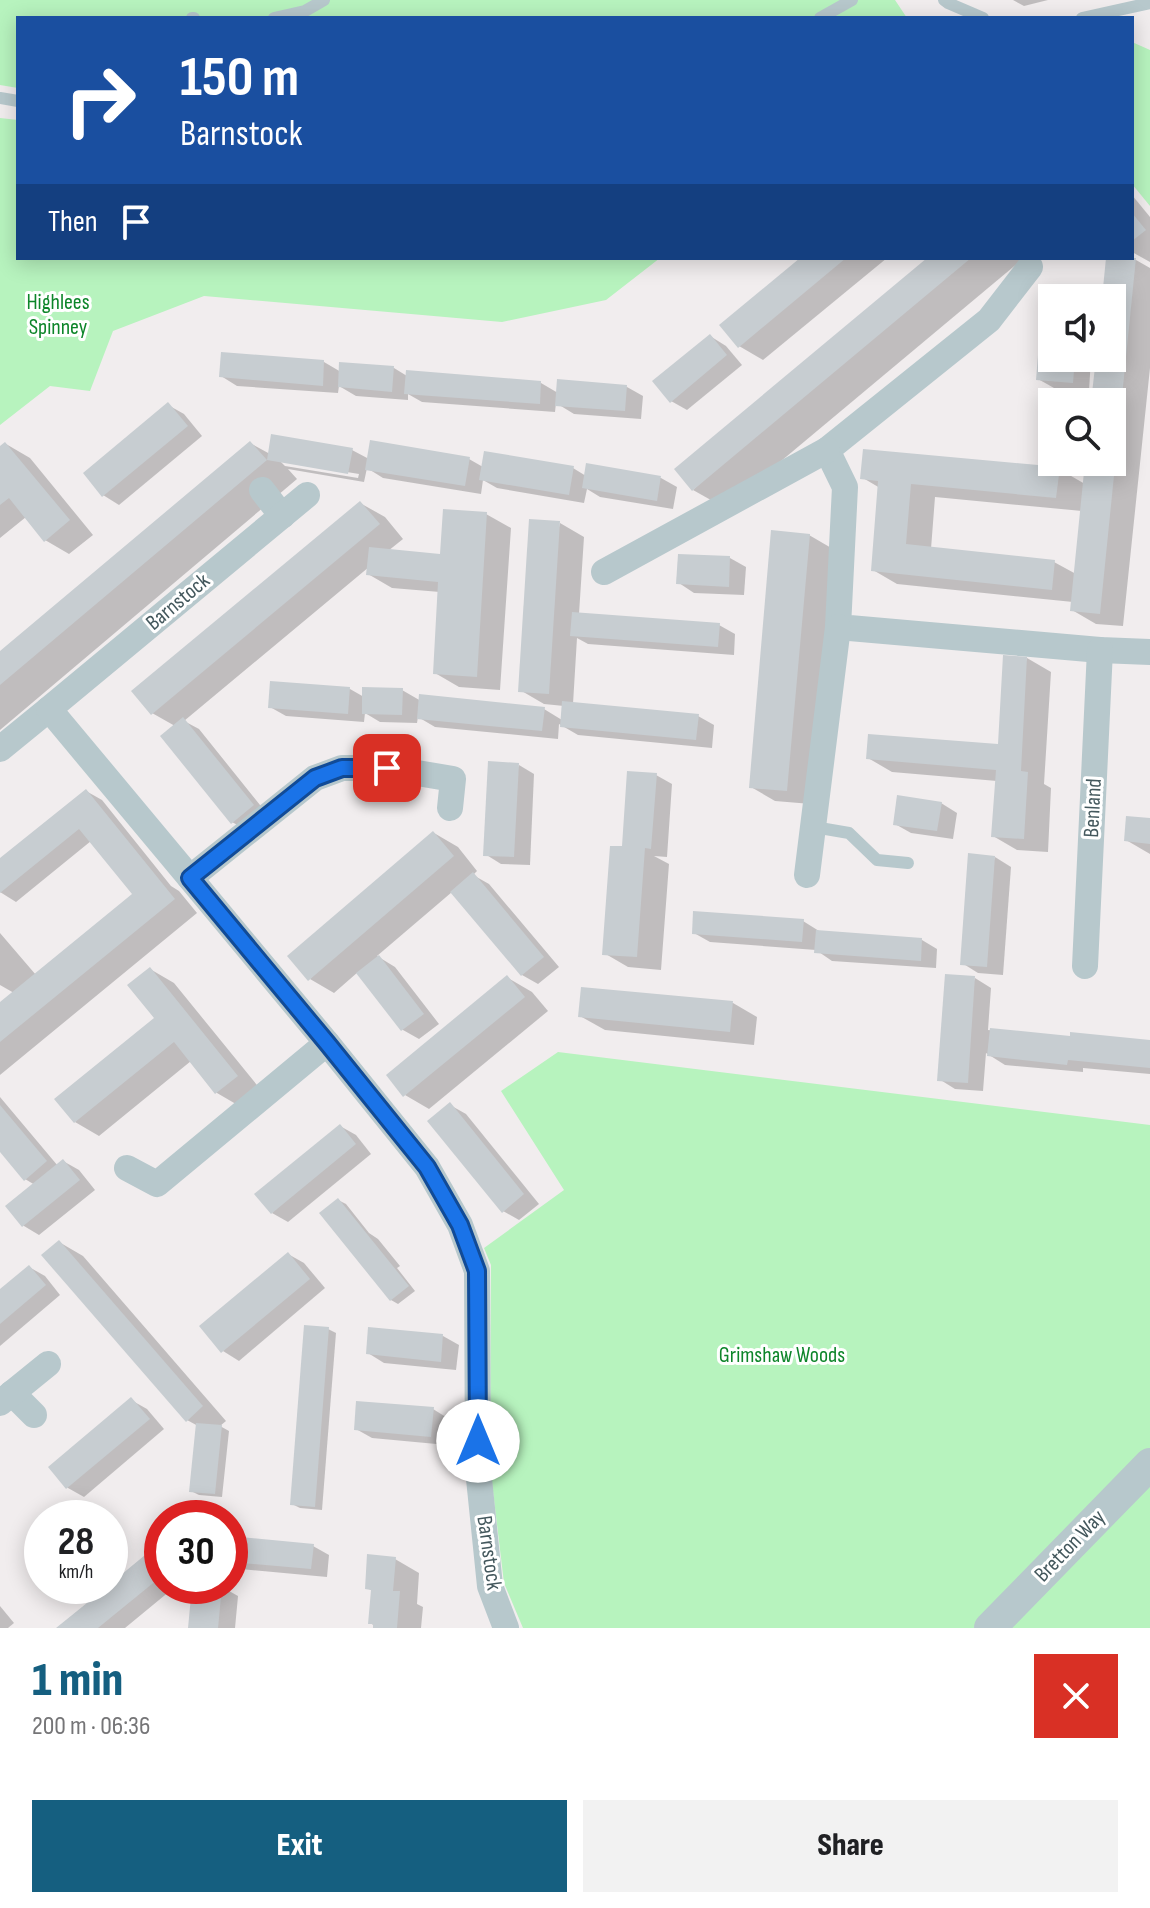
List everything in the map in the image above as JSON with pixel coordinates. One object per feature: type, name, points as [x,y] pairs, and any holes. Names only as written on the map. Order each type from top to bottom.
[{"type":"street","points":[[604,572],[827,450],[989,320],[1030,267]]},
{"type":"street","points":[[807,875],[838,627],[845,487],[827,450]]},
{"type":"street","points":[[262,490],[282,516]]},
{"type":"street","name":"Barnstock","points":[[0,749],[307,495]]},
{"type":"street","points":[[838,627],[1150,652]]},
{"type":"street","name":"Benland","points":[[1085,966],[1100,650]]},
{"type":"street","name":"Barnstock","points":[[49,709],[427,1167],[460,1225],[477,1271],[478,1469],[490,1586],[506,1628]]},
{"type":"street","points":[[190,878],[315,778],[342,768],[387,768],[453,779],[450,808]]},
{"type":"street","points":[[127,1168],[157,1184],[327,1043]]},
{"type":"street","points":[[34,1415],[6,1398],[48,1364]]},
{"type":"street","name":"Bretton Way","points":[[990,1628],[1150,1464]]},
{"type":"lane","points":[[283,16],[305,11],[324,0]]},
{"type":"lane","points":[[824,16],[852,0]]},
{"type":"lane","points":[[944,0],[978,16]]},
{"type":"lane","points":[[1091,16],[1150,3]]},
{"type":"lane","points":[[814,827],[849,833],[877,860],[908,863]]},
{"type":"green space","points":[[0,0],[895,0],[906,16],[16,16],[16,88],[0,85]]},
{"type":"green space","points":[[1134,43],[1150,50],[1150,206],[1134,186]]},
{"type":"green space","name":"Highlees Spinney","points":[[0,118],[16,120],[16,260],[657,260],[606,300],[502,322],[204,296],[113,331],[90,391],[50,386],[0,425]]},
{"type":"green space","name":"Grimshaw Woods","points":[[558,1052],[1150,1125],[1150,1628],[523,1628],[504,1583],[490,1466],[491,1265],[484,1248],[564,1190],[501,1091]]},
{"type":"building","points":[[1134,215],[1146,230],[1134,239]]},
{"type":"building","points":[[1136,258],[1126,357],[1126,284],[1103,284],[1106,260]]},
{"type":"building","points":[[798,260],[844,260],[738,348],[719,325]]},
{"type":"building","points":[[925,260],[969,260],[692,491],[674,469]]},
{"type":"building","points":[[710,334],[727,355],[670,403],[652,381]]},
{"type":"building","points":[[221,352],[324,360],[323,386],[219,377]]},
{"type":"building","points":[[1038,355],[1038,372],[1074,372],[1073,383],[1036,380]]},
{"type":"building","points":[[339,362],[394,366],[392,392],[338,387]]},
{"type":"building","points":[[406,370],[541,381],[540,404],[404,394]]},
{"type":"building","points":[[1094,372],[1124,372],[1123,388],[1093,388]]},
{"type":"building","points":[[557,379],[627,385],[625,411],[555,406]]},
{"type":"building","points":[[168,402],[188,426],[102,497],[83,473]]},
{"type":"building","points":[[271,434],[353,448],[348,474],[267,460]]},
{"type":"building","points":[[370,440],[470,457],[465,486],[365,470]]},
{"type":"building","points":[[250,441],[267,460],[0,685],[0,651]]},
{"type":"building","points":[[5,442],[70,520],[44,542],[9,498],[0,505],[0,446]]},
{"type":"building","points":[[863,449],[1038,465],[1038,476],[1059,476],[1056,498],[911,484],[906,544],[1055,560],[1052,590],[871,571],[878,481],[860,479]]},
{"type":"building","points":[[484,451],[574,466],[569,495],[479,480]]},
{"type":"building","points":[[586,463],[661,476],[657,501],[582,488]]},
{"type":"building","points":[[1084,476],[1114,476],[1100,614],[1070,611]]},
{"type":"building","points":[[360,501],[380,524],[151,715],[131,691]]},
{"type":"building","points":[[443,509],[487,512],[477,677],[433,674],[438,582],[366,575],[369,547],[440,554]]},
{"type":"building","points":[[529,519],[560,521],[549,694],[518,692]]},
{"type":"building","points":[[771,530],[810,534],[787,791],[749,788]]},
{"type":"building","points":[[678,554],[730,556],[729,587],[676,584]]},
{"type":"building","points":[[572,612],[720,623],[718,647],[570,636]]},
{"type":"building","points":[[1003,655],[1027,657],[1021,771],[1028,772],[1024,839],[991,837],[996,770],[866,759],[868,734],[998,744]]},
{"type":"building","points":[[270,681],[350,687],[348,714],[268,708]]},
{"type":"building","points":[[362,687],[403,688],[402,715],[362,714]]},
{"type":"building","points":[[419,694],[545,707],[542,731],[417,719]]},
{"type":"building","points":[[562,701],[699,714],[696,740],[560,727]]},
{"type":"building","points":[[183,717],[254,805],[231,824],[160,736]]},
{"type":"building","points":[[488,761],[519,763],[514,857],[483,856]]},
{"type":"building","points":[[627,771],[657,773],[651,849],[645,848],[637,957],[602,955],[610,846],[622,846]]},
{"type":"building","points":[[86,789],[175,899],[0,1042],[0,1002],[132,894],[79,829],[0,893],[0,858]]},
{"type":"building","points":[[897,795],[942,802],[937,831],[893,825]]},
{"type":"building","points":[[1126,816],[1150,818],[1150,844],[1124,841]]},
{"type":"building","points":[[433,831],[454,856],[308,981],[287,956]]},
{"type":"building","points":[[968,853],[995,856],[987,967],[960,965]]},
{"type":"building","points":[[473,872],[544,957],[521,976],[450,892]]},
{"type":"building","points":[[693,911],[804,919],[802,942],[692,934]]},
{"type":"building","points":[[816,930],[922,938],[921,961],[814,953]]},
{"type":"building","points":[[379,955],[424,1014],[401,1031],[356,973]]},
{"type":"building","points":[[150,967],[238,1076],[215,1094],[174,1042],[74,1123],[54,1099],[154,1018],[127,985]]},
{"type":"building","points":[[945,974],[975,976],[968,1083],[937,1081]]},
{"type":"building","points":[[507,975],[525,997],[403,1097],[386,1075]]},
{"type":"building","points":[[581,987],[733,1001],[730,1032],[578,1017]]},
{"type":"building","points":[[990,1028],[1150,1040],[1150,1068],[1068,1060],[1067,1065],[987,1056]]},
{"type":"building","points":[[450,1102],[524,1194],[502,1213],[427,1121]]},
{"type":"building","points":[[0,1105],[47,1161],[24,1181],[0,1152]]},
{"type":"building","points":[[340,1124],[356,1144],[271,1214],[254,1194]]},
{"type":"building","points":[[63,1159],[80,1180],[22,1227],[5,1206]]},
{"type":"building","points":[[338,1198],[409,1286],[390,1301],[319,1213]]},
{"type":"building","points":[[59,1240],[203,1406],[186,1422],[41,1255]]},
{"type":"building","points":[[288,1252],[310,1279],[221,1353],[199,1326]]},
{"type":"building","points":[[29,1265],[46,1285],[0,1324],[0,1289]]},
{"type":"building","points":[[304,1325],[329,1327],[315,1507],[290,1505]]},
{"type":"building","points":[[368,1327],[443,1334],[441,1362],[366,1354]]},
{"type":"building","points":[[131,1397],[150,1419],[66,1489],[48,1467]]},
{"type":"building","points":[[356,1401],[434,1407],[431,1437],[354,1430]]},
{"type":"building","points":[[196,1423],[222,1425],[215,1494],[189,1492]]},
{"type":"building","points":[[248,1538],[314,1544],[311,1569],[248,1564]]},
{"type":"building","points":[[367,1554],[396,1557],[393,1591],[400,1591],[397,1628],[373,1628],[373,1624],[368,1624],[371,1590],[365,1589]]},
{"type":"building","points":[[144,1556],[144,1591],[128,1604],[128,1569]]},
{"type":"building","points":[[86,1604],[128,1604],[98,1628],[56,1628]]},
{"type":"building","points":[[190,1604],[220,1604],[218,1628],[188,1628]]},
{"type":"route","points":[[387,768],[342,768],[315,778],[190,878],[427,1167],[460,1225],[477,1271],[478,1441]]}]
